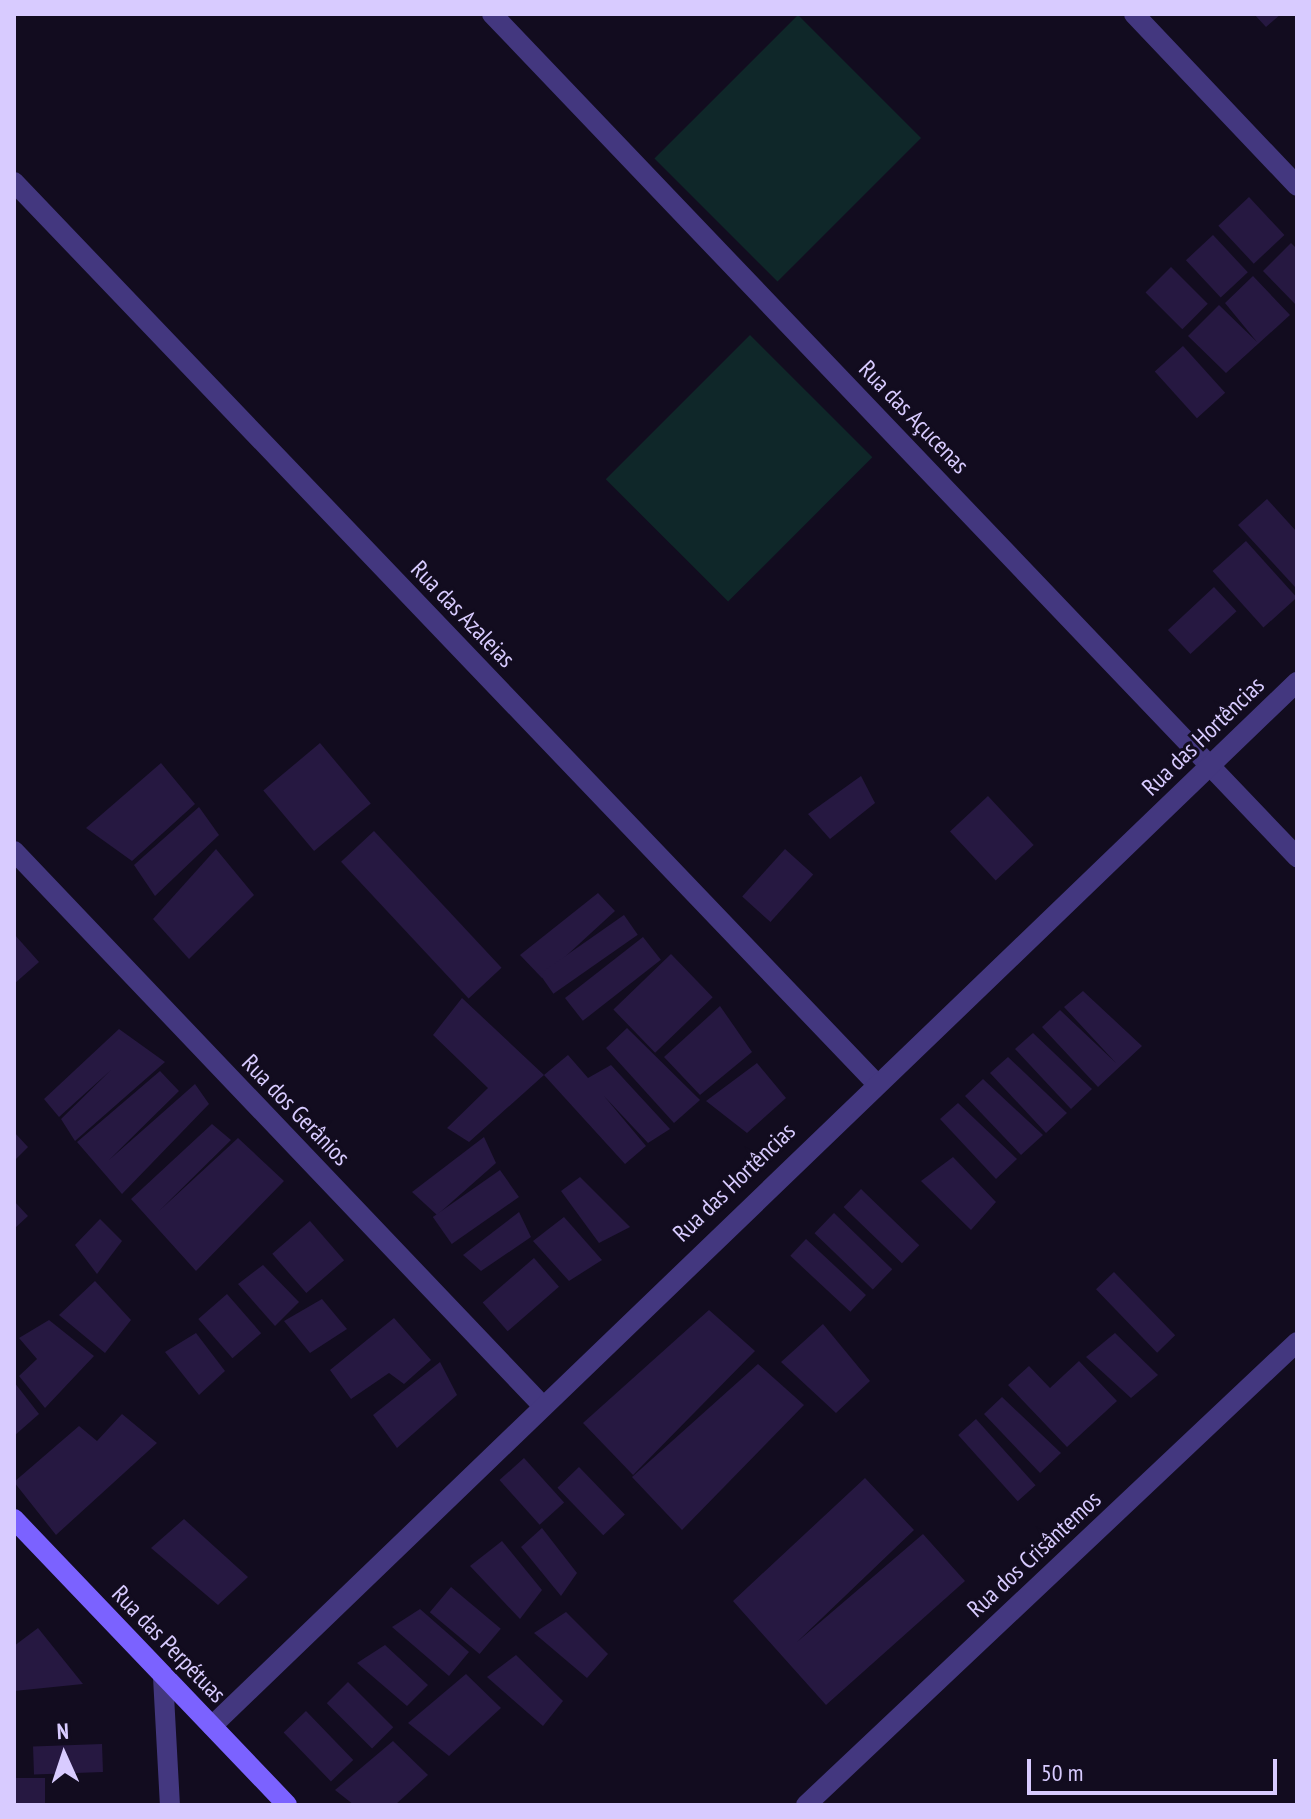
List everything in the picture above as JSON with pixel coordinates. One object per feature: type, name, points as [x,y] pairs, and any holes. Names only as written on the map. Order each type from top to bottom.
[{"type":"street","name":"Rua das Açucenas","points":[[492,14],[1297,857]]},
{"type":"street","points":[[1134,14],[1297,186]]},
{"type":"street","name":"Rua das Azaleias","points":[[14,182],[875,1082]]},
{"type":"street","name":"Rua das Hortências","points":[[212,1726],[875,1082],[1297,682]]},
{"type":"street","name":"Rua dos Gerânios","points":[[14,851],[541,1404]]},
{"type":"street","name":"Rua dos Crisântemos","points":[[806,1805],[1297,1342]]},
{"type":"street","name":"Rua das Perpétuas","points":[[14,1519],[287,1805]]},
{"type":"street","points":[[163,1677],[170,1805]]},
{"type":"green space","points":[[798,15],[921,138],[777,282],[654,159]]},
{"type":"green space","points":[[750,335],[872,457],[728,602],[606,479]]},
{"type":"building","points":[[1254,14],[1281,14],[1266,27]]},
{"type":"building","points":[[1249,197],[1284,235],[1254,264],[1218,226]]},
{"type":"building","points":[[1213,235],[1248,272],[1221,298],[1186,260]]},
{"type":"building","points":[[1291,243],[1297,249],[1297,306],[1263,271]]},
{"type":"building","points":[[1171,267],[1208,304],[1182,329],[1146,292]]},
{"type":"building","points":[[1253,276],[1290,315],[1226,373],[1188,336],[1219,305],[1257,342],[1225,303]]},
{"type":"building","points":[[1183,346],[1225,393],[1197,418],[1155,371]]},
{"type":"building","points":[[1267,499],[1297,532],[1295,587],[1238,525]]},
{"type":"building","points":[[1246,541],[1297,597],[1263,628],[1213,571]]},
{"type":"building","points":[[1214,587],[1237,611],[1190,654],[1168,630]]},
{"type":"building","points":[[320,743],[371,804],[314,851],[263,791]]},
{"type":"building","points":[[161,763],[195,804],[132,861],[86,828]]},
{"type":"building","points":[[861,776],[875,803],[830,839],[808,814]]},
{"type":"building","points":[[988,796],[1034,845],[996,880],[950,831]]},
{"type":"building","points":[[199,807],[219,835],[155,896],[134,865]]},
{"type":"building","points":[[374,831],[502,968],[469,998],[341,862]]},
{"type":"building","points":[[216,849],[254,895],[189,959],[153,919]]},
{"type":"building","points":[[785,849],[813,874],[770,922],[742,897]]},
{"type":"building","points":[[598,893],[615,911],[542,978],[520,955]]},
{"type":"building","points":[[624,915],[638,935],[553,994],[540,974]]},
{"type":"building","points":[[14,934],[39,962],[14,984]]},
{"type":"building","points":[[643,937],[661,960],[583,1021],[565,998]]},
{"type":"building","points":[[671,954],[713,997],[655,1053],[613,1010]]},
{"type":"building","points":[[1083,991],[1142,1046],[1098,1087],[1042,1027],[1060,1010],[1116,1063],[1064,1007]]},
{"type":"building","points":[[462,998],[544,1075],[469,1142],[447,1128],[488,1088],[433,1035]]},
{"type":"building","points":[[720,1006],[752,1052],[700,1095],[664,1057]]},
{"type":"building","points":[[627,1028],[700,1100],[674,1123],[606,1048]]},
{"type":"building","points":[[119,1029],[165,1062],[75,1141],[61,1119],[111,1070],[59,1117],[44,1099]]},
{"type":"building","points":[[1033,1033],[1092,1089],[1071,1109],[1015,1049]]},
{"type":"building","points":[[568,1055],[588,1078],[611,1065],[670,1129],[648,1143],[604,1096],[646,1146],[625,1164],[544,1075]]},
{"type":"building","points":[[1008,1057],[1067,1113],[1046,1133],[990,1073]]},
{"type":"building","points":[[757,1063],[786,1098],[747,1133],[706,1101]]},
{"type":"building","points":[[160,1071],[179,1091],[109,1160],[195,1084],[209,1104],[122,1194],[77,1142]]},
{"type":"building","points":[[983,1079],[1043,1135],[1021,1155],[965,1096]]},
{"type":"building","points":[[958,1103],[1017,1159],[996,1179],[940,1119]]},
{"type":"building","points":[[212,1124],[231,1140],[159,1211],[238,1138],[284,1181],[196,1271],[131,1199]]},
{"type":"building","points":[[14,1132],[28,1147],[14,1161]]},
{"type":"building","points":[[484,1137],[496,1163],[437,1215],[412,1192]]},
{"type":"building","points":[[953,1157],[996,1202],[971,1230],[921,1181]]},
{"type":"building","points":[[500,1170],[519,1197],[452,1244],[433,1217]]},
{"type":"building","points":[[580,1177],[630,1227],[599,1243],[561,1191]]},
{"type":"building","points":[[861,1189],[919,1245],[902,1263],[844,1207]]},
{"type":"building","points":[[14,1201],[28,1216],[14,1229]]},
{"type":"building","points":[[519,1212],[531,1237],[481,1271],[463,1255]]},
{"type":"building","points":[[834,1213],[892,1269],[873,1289],[815,1233]]},
{"type":"building","points":[[564,1217],[602,1260],[569,1281],[533,1241]]},
{"type":"building","points":[[100,1219],[122,1241],[97,1274],[75,1245]]},
{"type":"building","points":[[310,1221],[344,1260],[306,1293],[272,1254]]},
{"type":"building","points":[[806,1239],[866,1295],[850,1312],[790,1256]]},
{"type":"building","points":[[534,1258],[559,1287],[508,1331],[483,1303]]},
{"type":"building","points":[[263,1265],[299,1302],[275,1326],[238,1284]]},
{"type":"building","points":[[1114,1272],[1175,1335],[1157,1353],[1096,1289]]},
{"type":"building","points":[[95,1281],[131,1320],[105,1353],[59,1315]]},
{"type":"building","points":[[227,1294],[261,1333],[232,1358],[198,1319]]},
{"type":"building","points":[[322,1299],[347,1329],[310,1353],[284,1321]]},
{"type":"building","points":[[709,1310],[755,1351],[633,1475],[583,1423]]},
{"type":"building","points":[[394,1318],[431,1360],[404,1384],[389,1373],[351,1399],[330,1370]]},
{"type":"building","points":[[49,1320],[94,1356],[45,1408],[19,1376],[37,1359],[19,1338]]},
{"type":"building","points":[[823,1324],[870,1381],[836,1413],[781,1362]]},
{"type":"building","points":[[196,1333],[225,1371],[199,1395],[165,1352]]},
{"type":"building","points":[[1115,1333],[1158,1375],[1131,1398],[1086,1357]]},
{"type":"building","points":[[1079,1361],[1117,1401],[1067,1447],[1008,1385],[1029,1366],[1050,1388]]},
{"type":"building","points":[[440,1362],[457,1395],[397,1448],[373,1415]]},
{"type":"building","points":[[758,1364],[804,1405],[682,1530],[632,1477]]},
{"type":"building","points":[[14,1382],[39,1414],[14,1436]]},
{"type":"building","points":[[1002,1397],[1061,1453],[1040,1473],[984,1414]]},
{"type":"building","points":[[122,1414],[157,1443],[56,1535],[14,1482],[79,1426],[97,1441]]},
{"type":"building","points":[[976,1419],[1036,1485],[1018,1501],[958,1435]]},
{"type":"building","points":[[524,1458],[564,1503],[540,1525],[499,1480]]},
{"type":"building","points":[[579,1467],[625,1514],[603,1535],[557,1488]]},
{"type":"building","points":[[865,1478],[914,1530],[797,1642],[923,1534],[965,1581],[826,1705],[733,1601]]},
{"type":"building","points":[[184,1519],[248,1577],[218,1605],[151,1548]]},
{"type":"building","points":[[542,1528],[577,1573],[561,1596],[521,1547]]},
{"type":"building","points":[[502,1541],[542,1590],[520,1619],[470,1566]]},
{"type":"building","points":[[451,1587],[501,1629],[480,1654],[430,1612]]},
{"type":"building","points":[[420,1609],[469,1652],[449,1676],[392,1627]]},
{"type":"building","points":[[566,1612],[608,1654],[587,1678],[534,1633]]},
{"type":"building","points":[[38,1628],[83,1684],[14,1691],[14,1646]]},
{"type":"building","points":[[385,1645],[428,1685],[407,1706],[357,1663]]},
{"type":"building","points":[[516,1655],[563,1701],[543,1726],[487,1677]]},
{"type":"building","points":[[466,1674],[501,1708],[449,1756],[408,1723]]},
{"type":"building","points":[[348,1682],[393,1727],[372,1748],[327,1703]]},
{"type":"building","points":[[306,1711],[353,1760],[331,1781],[284,1733]]},
{"type":"building","points":[[393,1741],[428,1775],[395,1805],[354,1805],[335,1790]]},
{"type":"building","points":[[102,1744],[103,1772],[34,1774],[33,1746]]},
{"type":"building","points":[[14,1778],[45,1778],[45,1804],[14,1804]]}]
